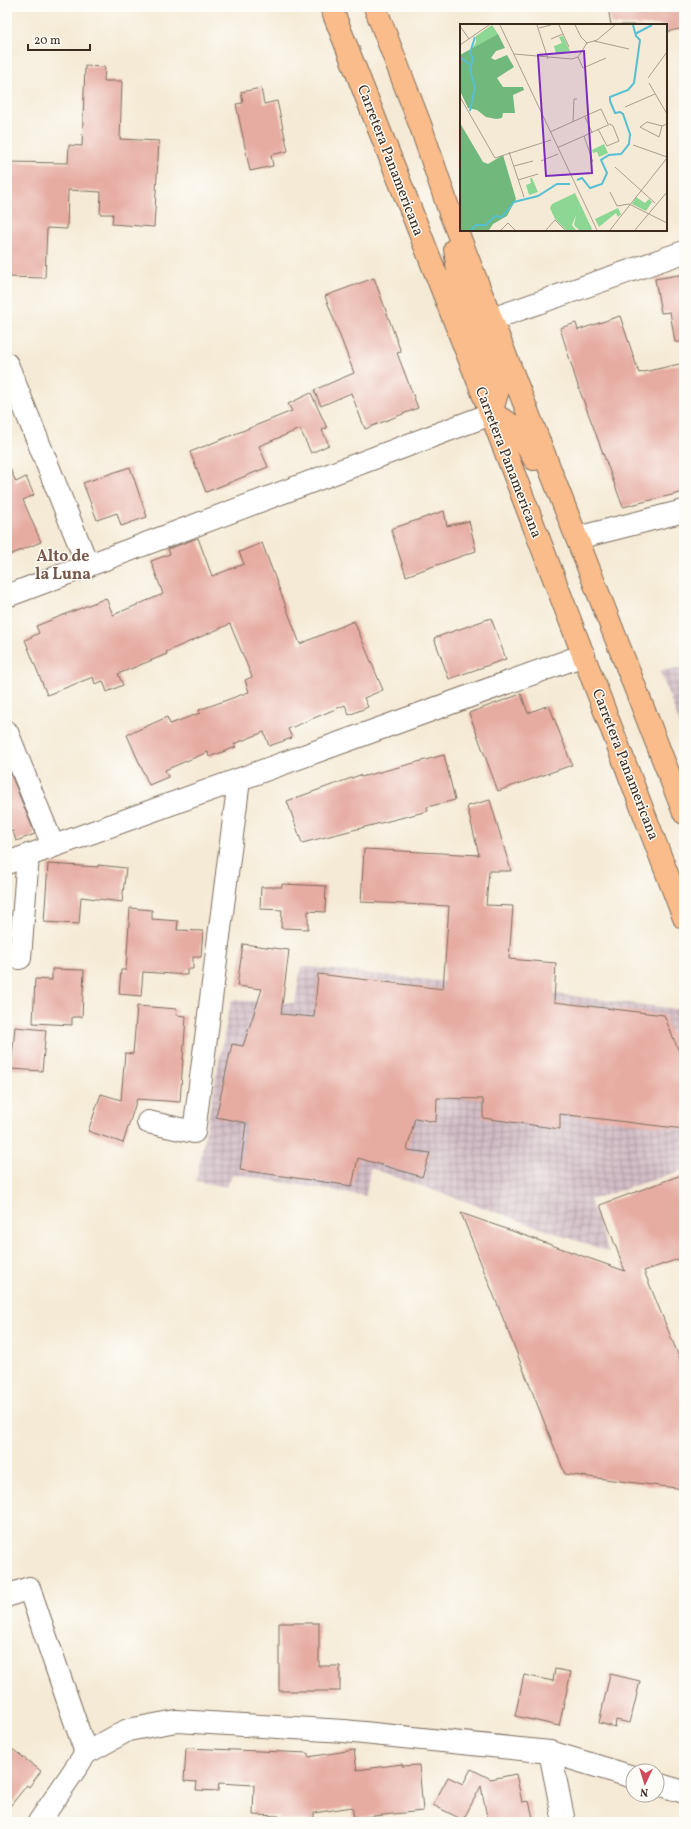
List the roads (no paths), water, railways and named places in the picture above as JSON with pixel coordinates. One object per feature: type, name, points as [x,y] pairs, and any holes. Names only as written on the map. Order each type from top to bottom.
[{"type":"highway","name":"Carretera Panamericana","points":[[331,7],[584,656],[684,918]]},
{"type":"highway","points":[[375,7],[421,127],[450,213],[684,813]]},
{"type":"highway","points":[[450,213],[459,278],[497,379],[498,390],[490,414],[510,423],[520,432],[547,482],[567,511]]},
{"type":"street","points":[[492,319],[684,252]]},
{"type":"street","points":[[7,364],[88,566]]},
{"type":"street","points":[[7,596],[490,414]]},
{"type":"street","points":[[578,538],[684,511]]},
{"type":"street","points":[[7,863],[584,656]]},
{"type":"street","points":[[7,732],[53,846]]},
{"type":"street","points":[[148,1122],[194,1132],[239,780]]},
{"type":"street","points":[[20,958],[28,855]]},
{"type":"street","points":[[7,1596],[29,1588],[86,1754]]},
{"type":"street","points":[[39,1822],[86,1754],[128,1730],[176,1722],[344,1731],[550,1752],[625,1775]]},
{"type":"street","points":[[550,1752],[564,1822]]},
{"type":"street","points":[[665,1786],[684,1792]]},
{"type":"district","name":"Alto de la Luna","points":[[63,564]]}]
